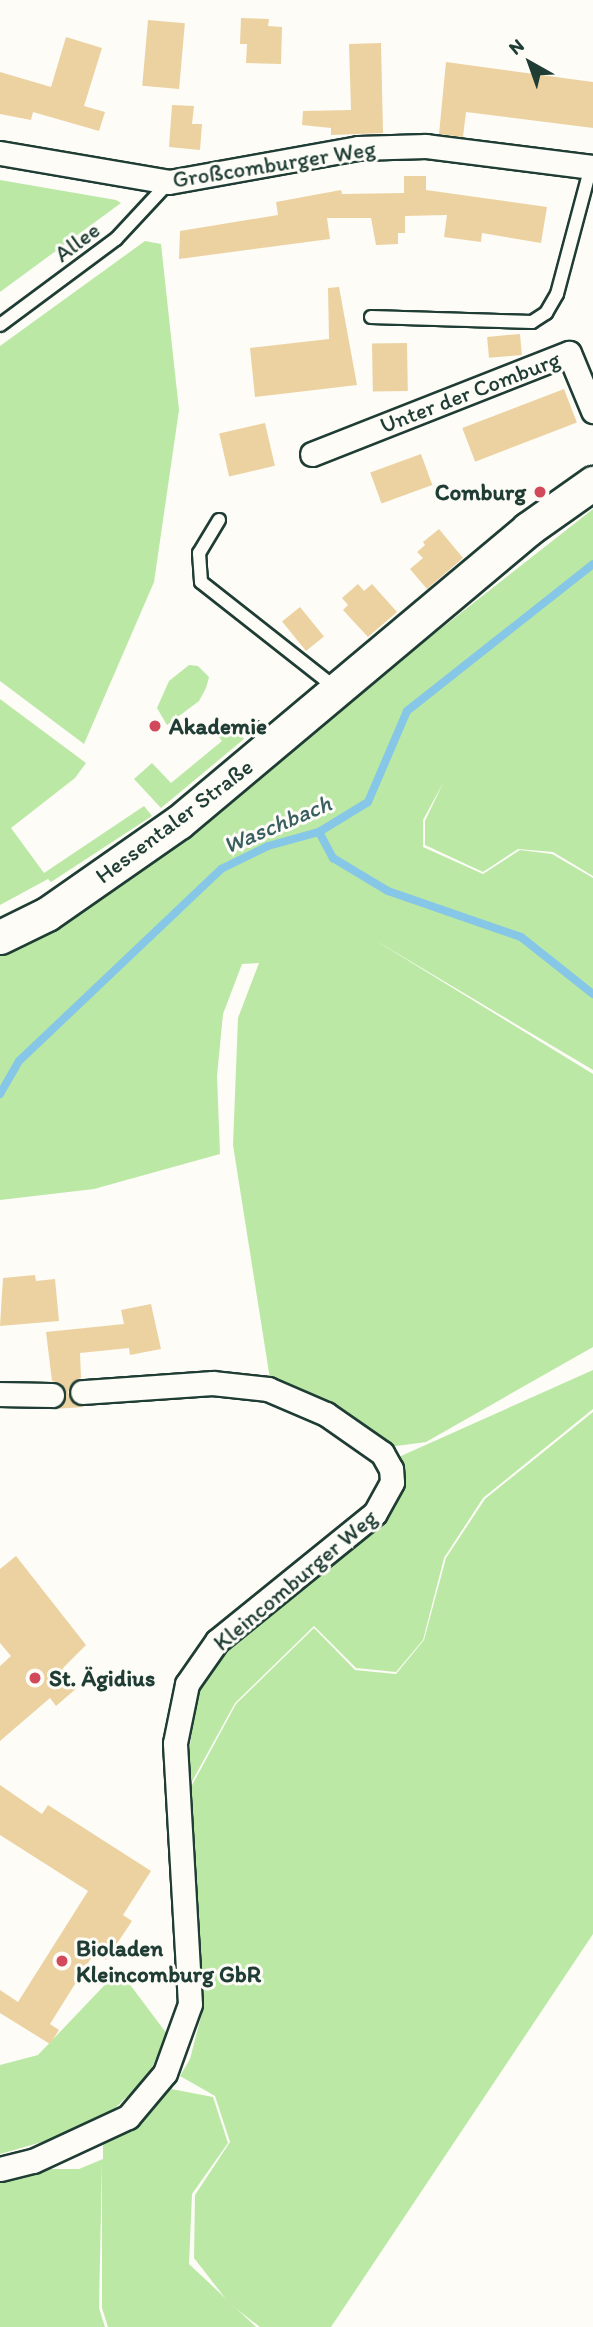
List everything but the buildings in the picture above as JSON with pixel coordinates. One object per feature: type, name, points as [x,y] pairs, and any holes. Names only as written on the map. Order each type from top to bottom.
[{"type":"main road","name":"Hessentaler Straße","points":[[0,937],[47,915],[179,822],[263,737],[337,689],[528,529],[593,483]]},
{"type":"street","name":"Großcomburger Weg","points":[[0,153],[169,183],[385,147],[426,146],[592,166]]},
{"type":"street","name":"Unter der Comburg","points":[[312,454],[569,353],[593,411]]},
{"type":"street","name":"Kleincomburger Weg","points":[[0,2169],[33,2161],[128,2117],[165,2073],[190,2004],[175,1743],[187,1684],[217,1641],[375,1513],[392,1482],[391,1469],[382,1453],[327,1414],[268,1389],[212,1383],[82,1392]]},
{"type":"street","points":[[0,1394],[52,1395]]},
{"type":"lane","name":"Großcomburger Weg","points":[[371,317],[532,322],[546,313],[557,293],[592,166]]},
{"type":"lane","name":"Allee","points":[[0,325],[116,239],[169,183]]},
{"type":"lane","points":[[219,520],[199,553],[201,582],[337,689]]},
{"type":"green space","points":[[0,180],[116,200],[121,203],[0,292]]},
{"type":"green space","points":[[145,241],[161,244],[179,410],[154,582],[84,744],[0,681],[0,346]]},
{"type":"green space","points":[[593,509],[593,876],[553,852],[518,849],[483,872],[425,845],[425,821],[443,783],[423,820],[423,847],[483,874],[520,850],[552,854],[593,878],[593,1070],[373,939],[593,1074],[593,1347],[426,1442],[389,1447],[352,1417],[270,1379],[233,1145],[238,1018],[259,963],[242,964],[223,1014],[217,1076],[220,1154],[94,1189],[0,1200],[0,955],[30,942],[139,866]]},
{"type":"green space","points":[[189,665],[198,666],[209,677],[206,688],[199,701],[167,725],[157,708],[169,681]]},
{"type":"green space","points":[[0,699],[86,763],[75,778],[11,828],[44,873],[144,806],[152,816],[51,882],[48,879],[0,905]]},
{"type":"green space","points":[[218,723],[235,728],[244,739],[161,808],[134,779],[152,763],[171,783],[222,741],[213,729]]},
{"type":"green space","points":[[593,1370],[593,1409],[483,1498],[444,1558],[423,1640],[396,1672],[356,1668],[314,1626],[235,1703],[184,1796],[197,1687],[229,1642],[384,1517],[392,1460]]},
{"type":"green space","points":[[593,1412],[593,1934],[331,2327],[260,2327],[229,2303],[194,2258],[195,2195],[230,2142],[215,2096],[180,2076],[190,2059],[204,2005],[184,1800],[236,1704],[314,1628],[355,1670],[396,1674],[424,1640],[446,1558],[485,1499]]},
{"type":"green space","points":[[119,1970],[167,2034],[148,2076],[108,2115],[49,2140],[0,2154],[0,2065],[38,2055]]},
{"type":"green space","points":[[166,2088],[213,2097],[228,2143],[192,2194],[189,2264],[256,2327],[108,2327],[102,2308],[102,2161],[99,2308],[105,2327],[0,2327],[0,2175],[22,2169],[79,2169],[103,2159],[103,2144],[135,2122]]},
{"type":"waterway","name":"Waschbach","points":[[0,1094],[19,1061],[221,869],[268,846],[319,832],[368,802],[407,711],[593,564]]},
{"type":"waterway","points":[[319,832],[333,858],[388,891],[521,937],[593,994]]},
{"type":"place","name":"Comburg","points":[[540,492]]},
{"type":"place","name":"Akademie","points":[[155,726]]},
{"type":"place","name":"St. Ägidius","points":[[35,1678]]},
{"type":"place","name":"Bioladen Kleincomburg GbR","points":[[62,1961]]}]
